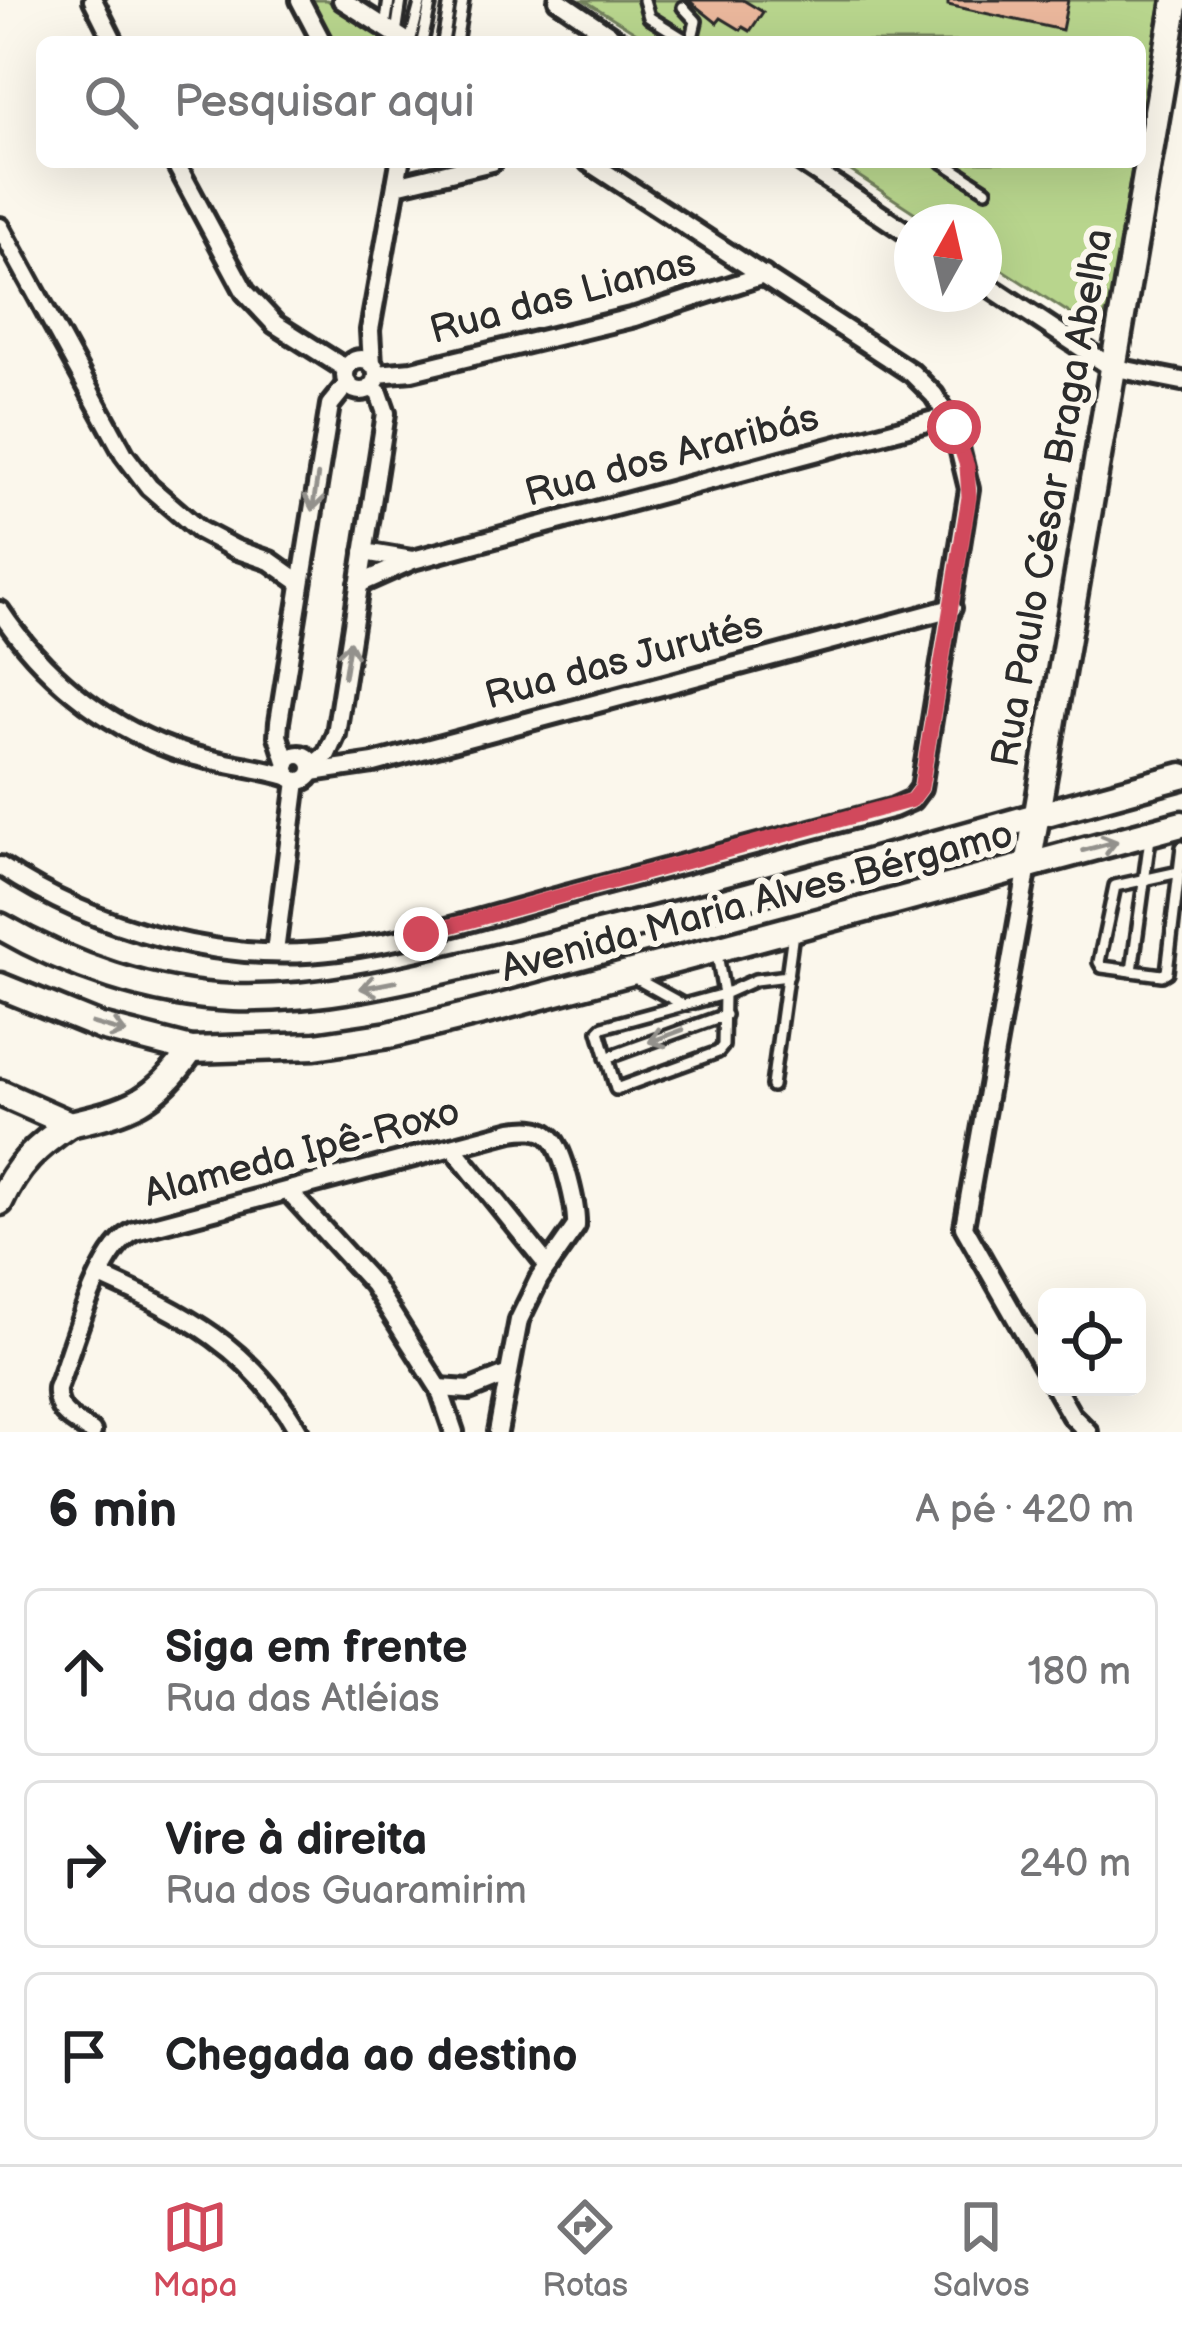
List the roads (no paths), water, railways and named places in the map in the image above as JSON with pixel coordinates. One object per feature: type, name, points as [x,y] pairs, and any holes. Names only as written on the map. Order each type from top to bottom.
[{"type":"street","points":[[93,0],[111,36]]},
{"type":"street","points":[[300,0],[319,36]]},
{"type":"street","points":[[342,0],[400,36]]},
{"type":"street","name":"Rua Paulo César Braga Abelha","points":[[1028,866],[1176,0]]},
{"type":"street","points":[[558,1],[611,36]]},
{"type":"street","points":[[178,168],[245,292],[275,324],[361,373],[379,393],[386,413],[335,739],[327,754],[300,772]]},
{"type":"street","points":[[387,168],[396,185]]},
{"type":"street","points":[[274,952],[300,772],[280,748],[279,722],[305,557],[330,405],[361,373],[399,168]]},
{"type":"street","points":[[396,185],[467,168]]},
{"type":"street","points":[[0,866],[76,908],[150,934],[274,952],[335,950],[421,934],[894,808],[915,797],[921,788],[969,489],[962,448],[949,416],[912,373],[598,168]]},
{"type":"street","points":[[810,168],[894,224]]},
{"type":"street","points":[[0,227],[135,471],[199,530],[270,561],[301,583]]},
{"type":"street","name":"Rua das Lianas","points":[[361,373],[412,371],[634,317],[764,275]]},
{"type":"street","points":[[1002,295],[1111,367],[1182,381]]},
{"type":"street","name":"Rua dos Araribás","points":[[359,584],[413,560],[949,416]]},
{"type":"street","name":"Rua dos Araribás","points":[[364,552],[413,560]]},
{"type":"street","points":[[270,561],[305,557]]},
{"type":"street","name":"Rua das Jurutés","points":[[0,611],[53,676],[105,715],[173,749],[300,772],[374,763],[952,608]]},
{"type":"street","name":"Avenida Maria Alves Bérgamo","points":[[0,926],[98,971],[172,990],[229,998],[302,996],[363,988],[615,931],[1182,776]]},
{"type":"street","name":"Avenida Maria Alves Bérgamo","points":[[0,986],[100,1027],[191,1050],[315,1046],[388,1035],[519,1002],[1182,824]]},
{"type":"street","points":[[1028,866],[964,1227],[1038,1357]]},
{"type":"street","points":[[519,1002],[532,994],[537,981],[535,966],[520,952]]},
{"type":"street","points":[[0,1202],[17,1167],[46,1140],[70,1124],[137,1105],[167,1084],[191,1050]]},
{"type":"street","points":[[0,1093],[70,1124]]},
{"type":"street","name":"Alameda Ipê-Roxo","points":[[92,1432],[64,1415],[56,1394],[100,1276],[116,1244],[135,1231],[520,1130],[544,1132],[560,1153],[576,1217],[573,1235],[548,1266]]},
{"type":"street","points":[[453,1148],[548,1266],[518,1320],[498,1432]]},
{"type":"street","points":[[288,1191],[373,1284],[439,1388],[454,1432]]},
{"type":"street","points":[[100,1276],[190,1318],[224,1342],[276,1396],[299,1432]]},
{"type":"street","points":[[439,1388],[469,1390],[506,1375]]},
{"type":"street","points":[[1060,1396],[1088,1432]]},
{"type":"lane","points":[[360,12],[387,0],[400,36]]},
{"type":"lane","points":[[400,0],[400,36]]},
{"type":"lane","points":[[400,36],[421,0]]},
{"type":"lane","points":[[423,36],[431,0]]},
{"type":"lane","points":[[457,36],[464,0]]},
{"type":"lane","points":[[644,0],[649,17],[680,36]]},
{"type":"lane","points":[[444,36],[450,1]]},
{"type":"lane","points":[[682,7],[696,21],[692,36]]},
{"type":"lane","points":[[953,168],[986,190]]},
{"type":"lane","points":[[1132,971],[1151,833]]},
{"type":"lane","points":[[1179,872],[1112,889],[1099,962],[1102,967],[1162,975],[1167,971],[1179,872],[1182,847]]},
{"type":"lane","points":[[772,1086],[794,928]]},
{"type":"lane","points":[[716,948],[724,994],[725,1015],[725,1035],[718,1052],[616,1089],[599,1031],[603,1027],[724,994],[755,980],[788,976]]},
{"type":"lane","points":[[625,972],[682,1004]]},
{"type":"lane","points":[[606,1058],[725,1015]]}]
